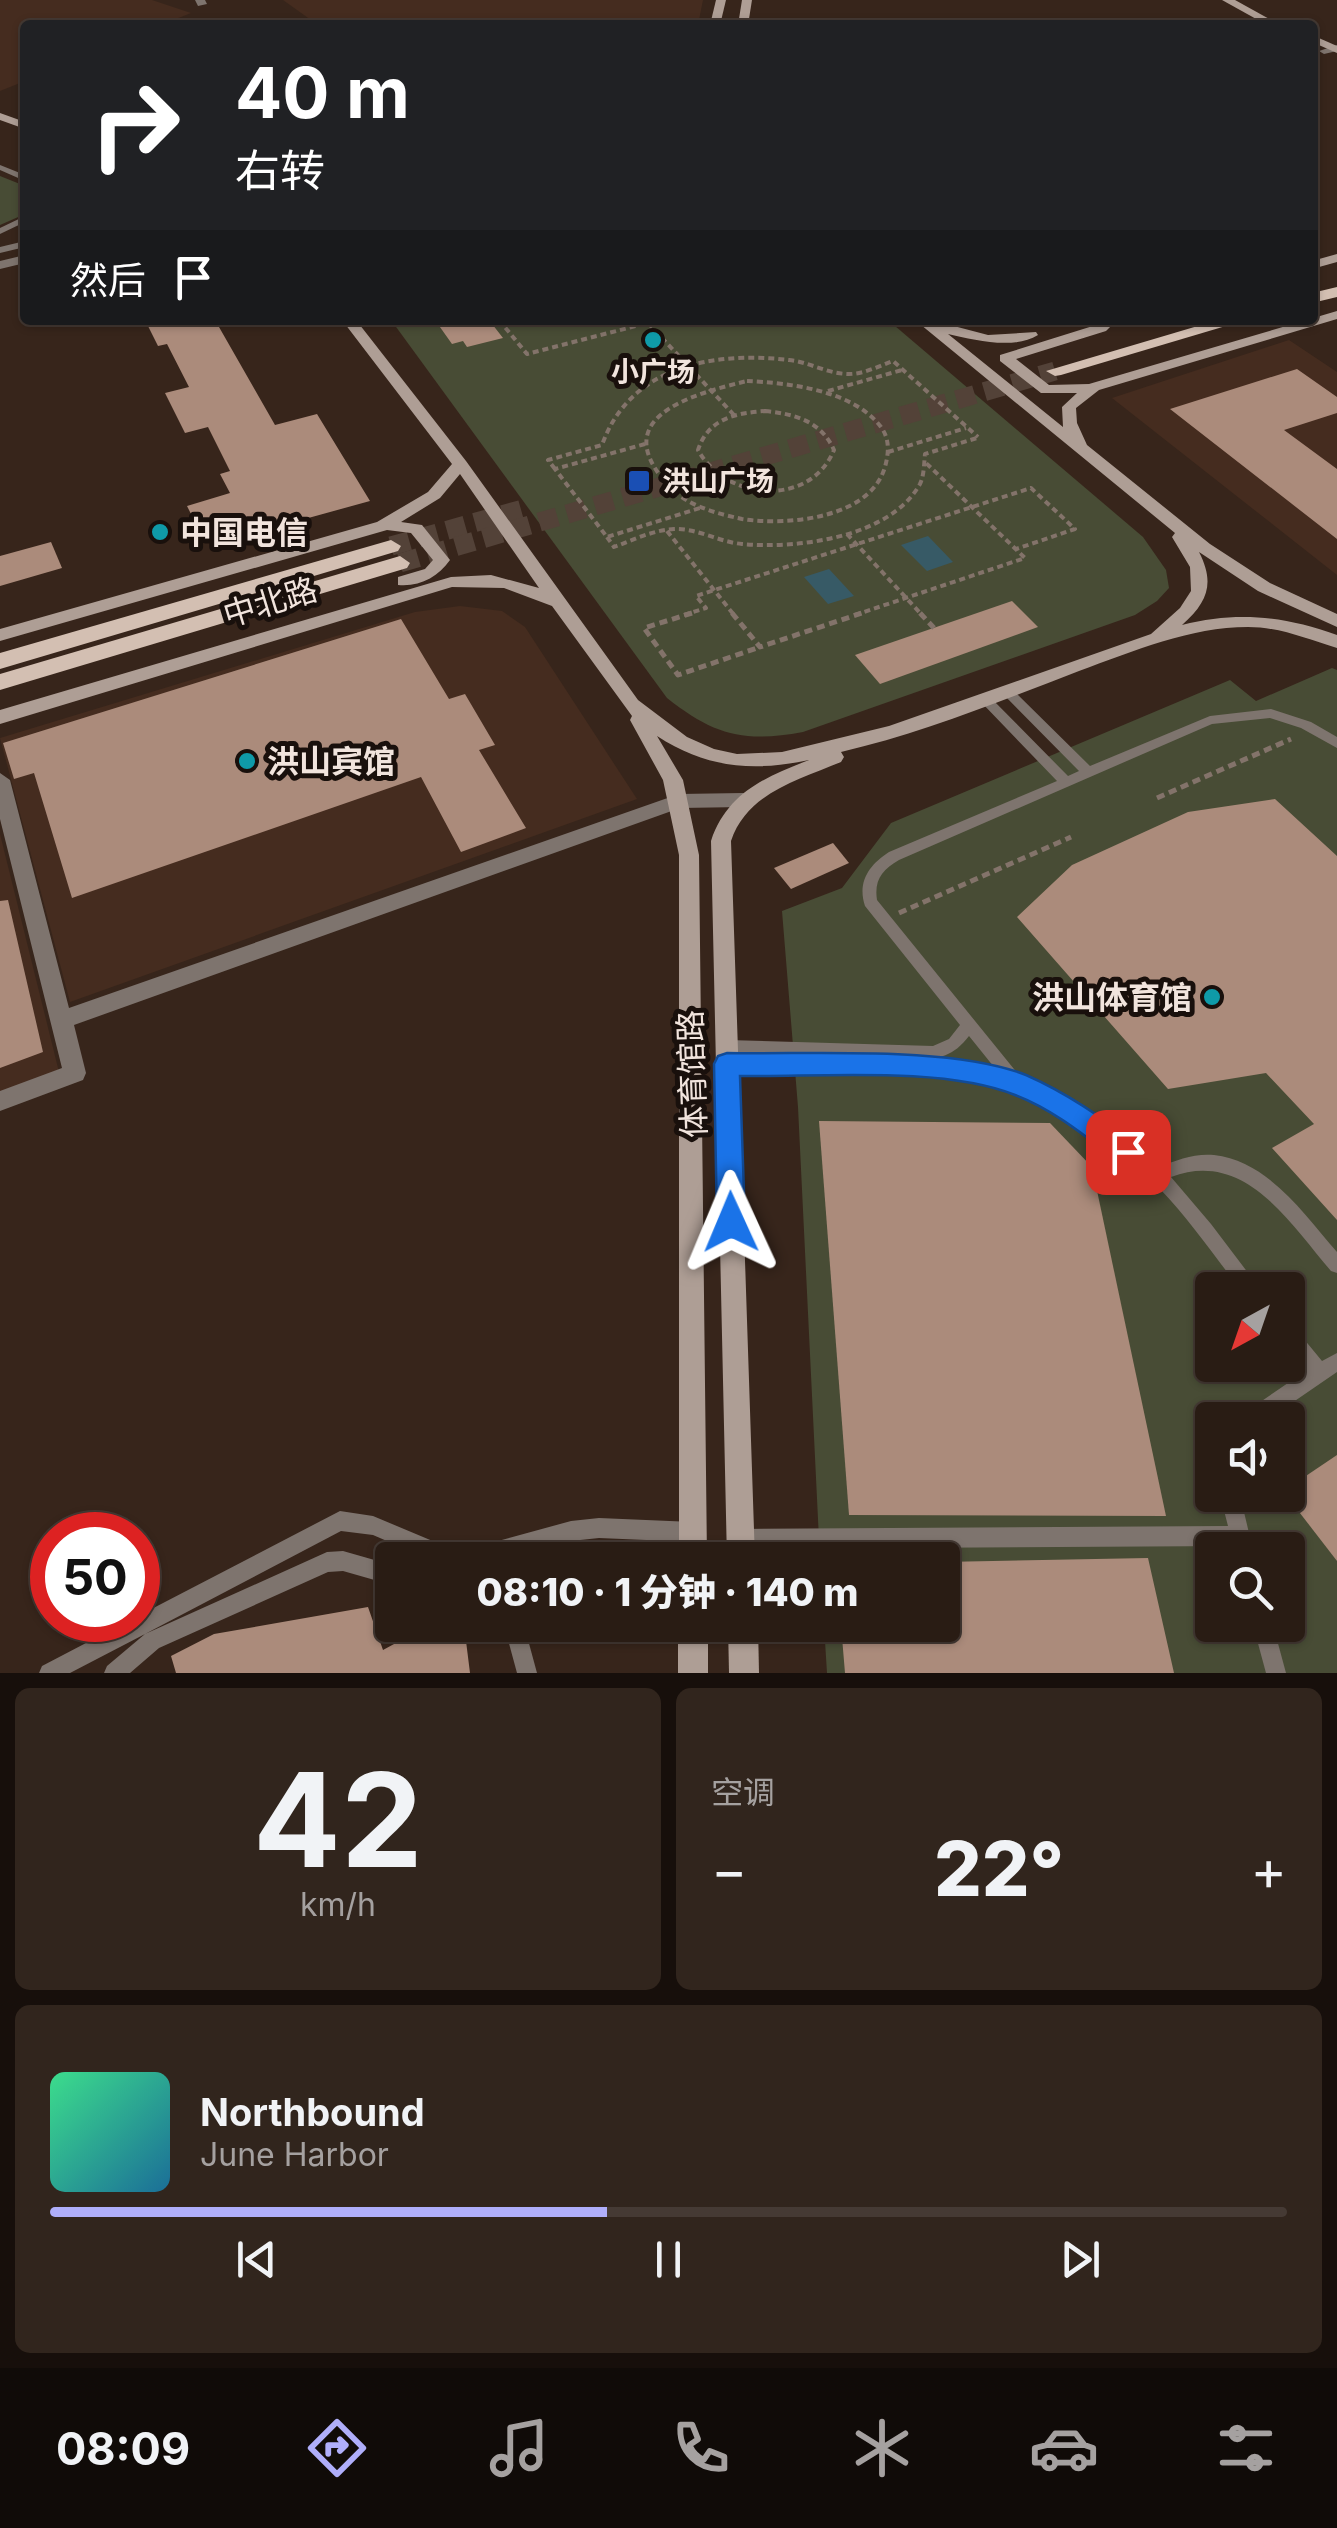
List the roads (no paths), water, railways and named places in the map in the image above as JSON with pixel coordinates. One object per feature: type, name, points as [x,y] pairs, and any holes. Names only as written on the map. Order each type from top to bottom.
[{"type":"main road","points":[[1227,0],[1265,20]]},
{"type":"main road","points":[[1241,0],[1279,20]]},
{"type":"main road","points":[[356,325],[631,705],[674,739],[737,761],[788,758],[878,738]]},
{"type":"main road","points":[[928,325],[1166,518],[1331,629]]},
{"type":"main road","points":[[933,325],[968,336],[999,340],[1079,325]]},
{"type":"main road","points":[[1103,325],[1013,352],[1005,358],[1046,390],[1094,387],[1306,325]]},
{"type":"main road","points":[[1037,361],[1168,325]]},
{"type":"main road","points":[[1055,372],[1219,325]]},
{"type":"main road","points":[[1086,454],[1067,415],[1073,402],[1094,387]]},
{"type":"main road","name":"中北路","points":[[0,682],[391,545],[460,464]]},
{"type":"main road","points":[[1149,640],[1192,610],[1200,593],[1200,568],[1166,518]]},
{"type":"main road","points":[[342,614],[368,592],[426,575],[442,564],[428,540],[416,529],[391,545]]},
{"type":"main road","name":"中北路","points":[[0,635],[391,545]]},
{"type":"main road","name":"中北路","points":[[0,661],[391,545]]},
{"type":"main road","name":"中北路","points":[[0,717],[451,582],[512,582],[559,604]]},
{"type":"main road","points":[[742,800],[878,738],[1149,640],[1206,626],[1253,621],[1331,629]]},
{"type":"main road","name":"体育馆路","points":[[631,705],[672,780],[689,855],[693,1542]]},
{"type":"main road","name":"体育馆路","points":[[741,1542],[721,840],[726,823],[742,800]]},
{"type":"main road","points":[[693,1642],[693,1673]]},
{"type":"main road","points":[[743,1642],[744,1673]]},
{"type":"street","points":[[0,780],[75,1073],[0,1101]]},
{"type":"street","points":[[62,1020],[678,801],[742,800]]},
{"type":"lane","points":[[1007,691],[1088,772]]},
{"type":"lane","points":[[985,699],[1065,781]]},
{"type":"lane","points":[[1016,1083],[883,921],[868,893],[872,874],[883,862],[1191,726],[1236,714],[1271,714],[1313,729],[1337,743]]},
{"type":"lane","points":[[727,1056],[934,1053],[954,1044],[968,1025]]},
{"type":"lane","points":[[727,1056],[934,1068],[1016,1083],[1063,1105],[1157,1175],[1237,1272]]},
{"type":"lane","points":[[1157,1175],[1196,1159],[1242,1170],[1270,1189],[1337,1265]]},
{"type":"lane","points":[[1277,1402],[1328,1367],[1305,1347]]},
{"type":"lane","points":[[48,1673],[340,1521],[376,1523],[413,1542]]},
{"type":"lane","points":[[535,1542],[585,1529],[655,1542]]},
{"type":"lane","points":[[960,1547],[1195,1544]]},
{"type":"lane","points":[[114,1673],[152,1641],[328,1562],[343,1561],[375,1570]]},
{"type":"lane","points":[[519,1642],[527,1673]]},
{"type":"lane","points":[[1268,1642],[1276,1673]]},
{"type":"water","points":[[928,536],[953,562],[927,571],[901,545]]},
{"type":"water","points":[[829,569],[854,596],[828,604],[804,577]]},
{"type":"tunnel","points":[[400,563],[1055,371]]},
{"type":"tunnel","points":[[391,546],[523,509]]},
{"type":"place","name":"小广场","points":[[653,340]]},
{"type":"place","name":"洪山广场","points":[[639,481]]},
{"type":"place","name":"中国电信","points":[[160,532]]},
{"type":"place","name":"洪山宾馆","points":[[247,761]]},
{"type":"place","name":"洪山体育馆","points":[[1212,997]]}]
